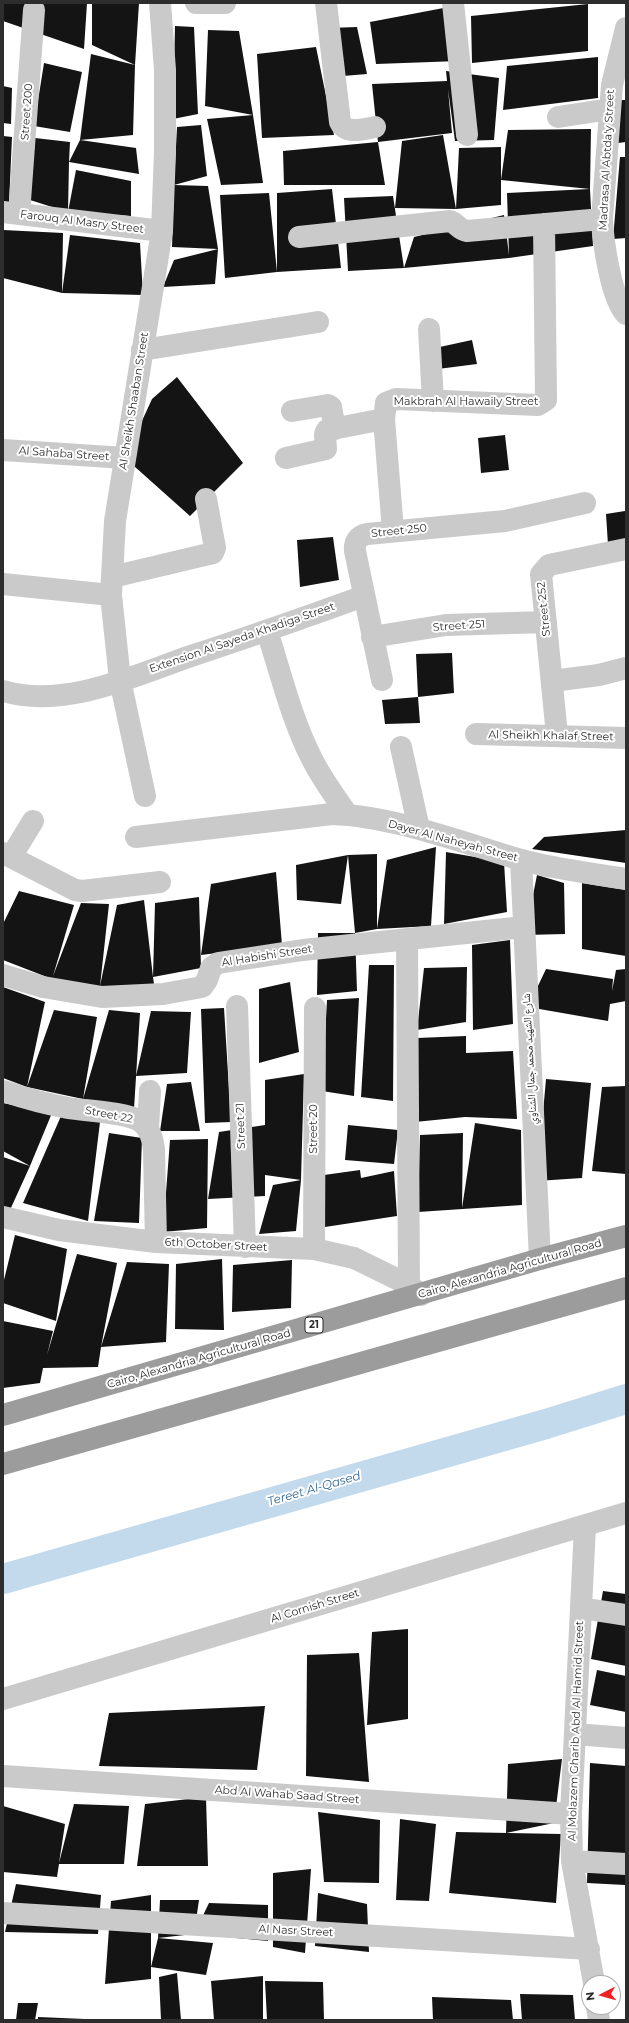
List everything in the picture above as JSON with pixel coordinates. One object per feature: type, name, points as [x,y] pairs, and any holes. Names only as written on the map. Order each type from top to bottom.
[{"type":"highway","name":"Cairo, Alexandria Agricultural Road","points":[[3,1415],[415,1290],[626,1236]]},
{"type":"highway","points":[[3,1464],[626,1288]]},
{"type":"street","name":"Al Sheikh Shaaban Street","points":[[145,796],[120,680],[112,586],[115,521],[162,231],[166,151],[165,70],[160,3]]},
{"type":"street","points":[[196,3],[225,3]]},
{"type":"street","points":[[326,3],[340,122],[343,127],[348,130],[375,127]]},
{"type":"street","points":[[453,3],[467,135]]},
{"type":"street","name":"Street 200","points":[[11,213],[34,10]]},
{"type":"street","name":"Madrasa Al Abtda'y Street","points":[[626,28],[619,85],[610,109],[602,219],[603,242],[609,268],[620,305],[626,314]]},
{"type":"street","points":[[558,116],[610,109]]},
{"type":"street","name":"Farouq Al Masry Street","points":[[11,213],[162,231]]},
{"type":"street","points":[[299,237],[450,221],[455,223],[461,229],[468,231],[602,219]]},
{"type":"street","name":"Makbrah Al Hawaily Street","points":[[393,531],[384,419],[384,407],[386,404],[392,400],[538,405],[546,400],[544,224]]},
{"type":"street","points":[[142,350],[318,322]]},
{"type":"street","points":[[429,329],[433,402]]},
{"type":"street","points":[[292,411],[330,406],[335,429]]},
{"type":"street","points":[[286,458],[326,449],[325,432],[384,419]]},
{"type":"street","name":"Al Sahaba Street","points":[[3,450],[124,458]]},
{"type":"street","points":[[3,584],[112,586],[213,553],[215,548],[206,498]]},
{"type":"street","name":"Street 250","points":[[382,680],[355,551],[358,538],[367,534],[505,521],[585,503]]},
{"type":"street","name":"Street 252","points":[[557,735],[541,577],[542,571],[546,566],[626,549]]},
{"type":"street","name":"Extension Al Sayeda Khadiga Street","points":[[5,696],[50,696],[93,689],[267,631],[364,596]]},
{"type":"street","name":"Street 251","points":[[372,637],[446,625],[546,622]]},
{"type":"street","points":[[267,631],[300,730],[312,760],[328,789],[348,814]]},
{"type":"street","points":[[552,681],[598,675],[626,668]]},
{"type":"street","name":"Al Sheikh Khalaf Street","points":[[476,734],[626,738]]},
{"type":"street","points":[[401,747],[418,829]]},
{"type":"street","name":"Dayer Al Naheyah Street","points":[[136,837],[332,814],[348,814],[418,829],[521,860],[626,879]]},
{"type":"street","points":[[32,821],[7,855],[75,890],[82,891],[160,882]]},
{"type":"street","name":"شارع الشهيد محمد جمال الشناوي","points":[[521,860],[540,1259]]},
{"type":"street","name":"Al Habishi Street","points":[[3,975],[43,987],[102,997],[162,994],[202,987],[207,980],[211,968],[218,963],[304,950],[524,927]]},
{"type":"street","points":[[407,939],[415,1290]]},
{"type":"street","name":"Street 21","points":[[236,1006],[244,1247]]},
{"type":"street","name":"Street 20","points":[[314,1249],[315,1008]]},
{"type":"street","name":"Street 22","points":[[3,1091],[67,1108],[125,1116],[139,1120],[148,1129]]},
{"type":"street","points":[[150,1091],[148,1129],[153,1139],[154,1150],[156,1242]]},
{"type":"street","name":"6th October Street","points":[[3,1217],[59,1230],[156,1242],[314,1249],[354,1258],[415,1290]]},
{"type":"street","name":"Al Cornish Street","points":[[3,1699],[626,1513]]},
{"type":"street","name":"Al Molazem Gharib Abd Al Hamid Street","points":[[585,1526],[571,1814],[572,1861],[593,1975]]},
{"type":"street","points":[[581,1608],[626,1615]]},
{"type":"street","points":[[575,1734],[626,1738]]},
{"type":"street","name":"Abd Al Wahab Saad Street","points":[[3,1776],[571,1814]]},
{"type":"street","points":[[572,1861],[626,1864]]},
{"type":"street","name":"Al Nasr Street","points":[[3,1913],[589,1949]]},
{"type":"building","points":[[3,3],[87,3],[84,49],[3,21]]},
{"type":"building","points":[[92,3],[139,3],[135,65],[92,45]]},
{"type":"building","points":[[588,4],[588,51],[472,63],[471,16]]},
{"type":"building","points":[[454,6],[459,61],[376,64],[370,22]]},
{"type":"building","points":[[175,26],[194,27],[198,114],[173,119]]},
{"type":"building","points":[[357,27],[367,74],[343,76],[329,28]]},
{"type":"building","points":[[208,30],[239,31],[253,115],[205,106]]},
{"type":"building","points":[[316,47],[334,135],[262,138],[257,54]]},
{"type":"building","points":[[91,54],[135,65],[133,135],[80,140]]},
{"type":"building","points":[[598,57],[598,98],[503,110],[507,66]]},
{"type":"building","points":[[44,63],[82,72],[70,132],[34,126]]},
{"type":"building","points":[[446,71],[499,78],[494,140],[455,141],[448,89],[452,133],[378,142],[372,84],[447,81]]},
{"type":"building","points":[[3,86],[12,88],[11,124],[3,123]]},
{"type":"building","points":[[619,100],[626,100],[626,142],[618,143]]},
{"type":"building","points":[[253,115],[263,183],[221,185],[207,119]]},
{"type":"building","points":[[201,125],[207,176],[174,185],[177,127]]},
{"type":"building","points":[[591,129],[590,189],[501,180],[508,130]]},
{"type":"building","points":[[443,135],[456,209],[395,208],[402,141]]},
{"type":"building","points":[[3,136],[12,137],[9,204],[3,203]]},
{"type":"building","points":[[35,138],[70,142],[68,212],[30,200]]},
{"type":"building","points":[[80,140],[136,148],[139,174],[69,162]]},
{"type":"building","points":[[378,142],[385,185],[284,185],[283,151]]},
{"type":"building","points":[[501,147],[501,205],[456,209],[459,148]]},
{"type":"building","points":[[620,157],[626,157],[626,238],[613,239]]},
{"type":"building","points":[[76,170],[131,181],[131,216],[68,212]]},
{"type":"building","points":[[174,185],[208,186],[218,249],[172,247]]},
{"type":"building","points":[[332,189],[341,268],[277,272],[277,193]]},
{"type":"building","points":[[590,189],[593,246],[509,258],[404,268],[414,237],[504,215],[509,255],[507,193]]},
{"type":"building","points":[[269,193],[277,272],[225,278],[220,195]]},
{"type":"building","points":[[393,196],[404,268],[348,271],[344,198]]},
{"type":"building","points":[[3,230],[63,233],[62,293],[3,278]]},
{"type":"building","points":[[70,235],[140,243],[143,295],[62,293]]},
{"type":"building","points":[[218,249],[215,284],[163,287],[174,260]]},
{"type":"building","points":[[472,340],[477,364],[438,369],[435,348]]},
{"type":"building","points":[[177,377],[243,463],[190,516],[125,458],[152,399]]},
{"type":"building","points":[[505,435],[509,470],[481,473],[478,438]]},
{"type":"building","points":[[625,511],[626,542],[608,545],[606,514]]},
{"type":"building","points":[[333,537],[339,580],[300,587],[297,540]]},
{"type":"building","points":[[452,653],[454,693],[418,697],[416,654]]},
{"type":"building","points":[[418,697],[420,723],[385,724],[382,700]]},
{"type":"building","points":[[626,830],[626,863],[532,849],[544,837]]},
{"type":"building","points":[[436,847],[431,926],[377,929],[387,860]]},
{"type":"building","points":[[446,852],[504,862],[507,912],[444,924]]},
{"type":"building","points":[[377,854],[377,929],[355,933],[348,855]]},
{"type":"building","points":[[348,855],[341,904],[297,900],[296,865]]},
{"type":"building","points":[[276,872],[282,945],[201,955],[211,884]]},
{"type":"building","points":[[537,875],[564,883],[565,934],[525,935]]},
{"type":"building","points":[[582,883],[626,890],[626,956],[582,949]]},
{"type":"building","points":[[19,891],[74,905],[53,976],[81,903],[109,904],[100,986],[117,905],[144,900],[154,984],[100,988],[52,979],[3,960],[3,924]]},
{"type":"building","points":[[199,897],[201,968],[153,977],[155,903]]},
{"type":"building","points":[[318,933],[355,933],[357,991],[317,995]]},
{"type":"building","points":[[510,940],[513,1024],[473,1030],[472,945]]},
{"type":"building","points":[[369,965],[394,965],[393,1101],[361,1097]]},
{"type":"building","points":[[467,967],[466,1022],[417,1030],[424,968]]},
{"type":"building","points":[[546,969],[613,979],[612,991],[616,970],[626,969],[626,1001],[610,1004],[608,1021],[528,1007]]},
{"type":"building","points":[[290,982],[299,1052],[259,1063],[259,989]]},
{"type":"building","points":[[3,987],[45,1002],[27,1087],[3,1078]]},
{"type":"building","points":[[359,998],[354,1096],[322,1091],[327,1000]]},
{"type":"building","points":[[224,1008],[231,1122],[205,1123],[201,1009]]},
{"type":"building","points":[[54,1010],[97,1017],[83,1099],[27,1087]]},
{"type":"building","points":[[109,1010],[140,1013],[134,1109],[83,1099]]},
{"type":"building","points":[[151,1011],[191,1012],[187,1073],[136,1076]]},
{"type":"building","points":[[466,1036],[466,1053],[513,1051],[517,1119],[465,1117],[415,1122],[417,1038]]},
{"type":"building","points":[[304,1074],[301,1180],[265,1175],[265,1196],[208,1199],[219,1132],[265,1125],[265,1080]]},
{"type":"building","points":[[546,1079],[591,1083],[582,1178],[537,1181]]},
{"type":"building","points":[[191,1082],[200,1131],[160,1131],[167,1084]]},
{"type":"building","points":[[626,1086],[626,1174],[592,1171],[602,1087]]},
{"type":"building","points":[[3,1103],[52,1113],[30,1166],[3,1151]]},
{"type":"building","points":[[61,1116],[100,1122],[88,1221],[23,1203]]},
{"type":"building","points":[[475,1123],[521,1130],[522,1205],[418,1212],[420,1135],[463,1133],[462,1208]]},
{"type":"building","points":[[348,1125],[398,1130],[394,1164],[345,1160]]},
{"type":"building","points":[[109,1133],[142,1138],[139,1223],[94,1221]]},
{"type":"building","points":[[208,1139],[207,1228],[163,1232],[170,1140]]},
{"type":"building","points":[[3,1157],[30,1166],[10,1210],[3,1208]]},
{"type":"building","points":[[360,1170],[361,1178],[394,1171],[397,1216],[325,1227],[324,1175]]},
{"type":"building","points":[[301,1180],[296,1231],[259,1234],[273,1185]]},
{"type":"building","points":[[15,1235],[67,1249],[56,1321],[3,1303],[3,1284]]},
{"type":"building","points":[[77,1254],[117,1263],[98,1367],[43,1368],[40,1383],[3,1388],[3,1321],[53,1331],[47,1355]]},
{"type":"building","points":[[222,1259],[224,1330],[175,1329],[176,1264]]},
{"type":"building","points":[[292,1260],[291,1308],[232,1312],[233,1265]]},
{"type":"building","points":[[127,1262],[169,1264],[166,1342],[101,1347]]},
{"type":"building","points":[[603,1591],[626,1594],[626,1666],[591,1659]]},
{"type":"building","points":[[408,1629],[408,1719],[367,1725],[372,1632]]},
{"type":"building","points":[[359,1653],[369,1782],[306,1776],[307,1655]]},
{"type":"building","points":[[597,1670],[626,1676],[626,1712],[590,1705]]},
{"type":"building","points":[[265,1706],[257,1770],[99,1766],[109,1713]]},
{"type":"building","points":[[562,1759],[554,1823],[506,1833],[508,1764]]},
{"type":"building","points":[[590,1763],[626,1766],[625,1885],[587,1883]]},
{"type":"building","points":[[206,1797],[208,1866],[137,1866],[145,1804]]},
{"type":"building","points":[[74,1804],[129,1806],[124,1864],[59,1864],[57,1877],[3,1872],[3,1806],[65,1824],[59,1863]]},
{"type":"building","points":[[318,1812],[380,1820],[379,1883],[324,1882]]},
{"type":"building","points":[[400,1819],[436,1824],[429,1901],[396,1900]]},
{"type":"building","points":[[456,1832],[561,1834],[556,1903],[449,1893]]},
{"type":"building","points":[[311,1869],[305,1953],[273,1947],[273,1873]]},
{"type":"building","points":[[16,1884],[101,1895],[98,1934],[5,1932]]},
{"type":"building","points":[[318,1893],[367,1904],[369,1952],[315,1946]]},
{"type":"building","points":[[151,1895],[151,1979],[105,1984],[111,1901]]},
{"type":"building","points":[[160,1900],[199,1900],[194,1934],[158,1938]]},
{"type":"building","points":[[209,1903],[268,1905],[268,1941],[194,1934]]},
{"type":"building","points":[[158,1938],[213,1943],[206,1975],[151,1967]]},
{"type":"building","points":[[177,1973],[181,2020],[161,2020],[159,1977]]},
{"type":"building","points":[[263,1976],[263,2020],[214,2020],[211,1981]]},
{"type":"building","points":[[265,1981],[323,1982],[324,2020],[267,2020]]},
{"type":"building","points":[[520,1994],[573,1995],[575,2020],[522,2020]]},
{"type":"building","points":[[432,1997],[511,2000],[513,2020],[433,2020]]},
{"type":"building","points":[[18,2003],[38,2003],[35,2020],[16,2020]]},
{"type":"building","points":[[38,2017],[85,2019],[85,2020],[38,2020]]},
{"type":"waterway","name":"Tereet Al-Qased","points":[[3,1579],[546,1424],[626,1399]]}]
